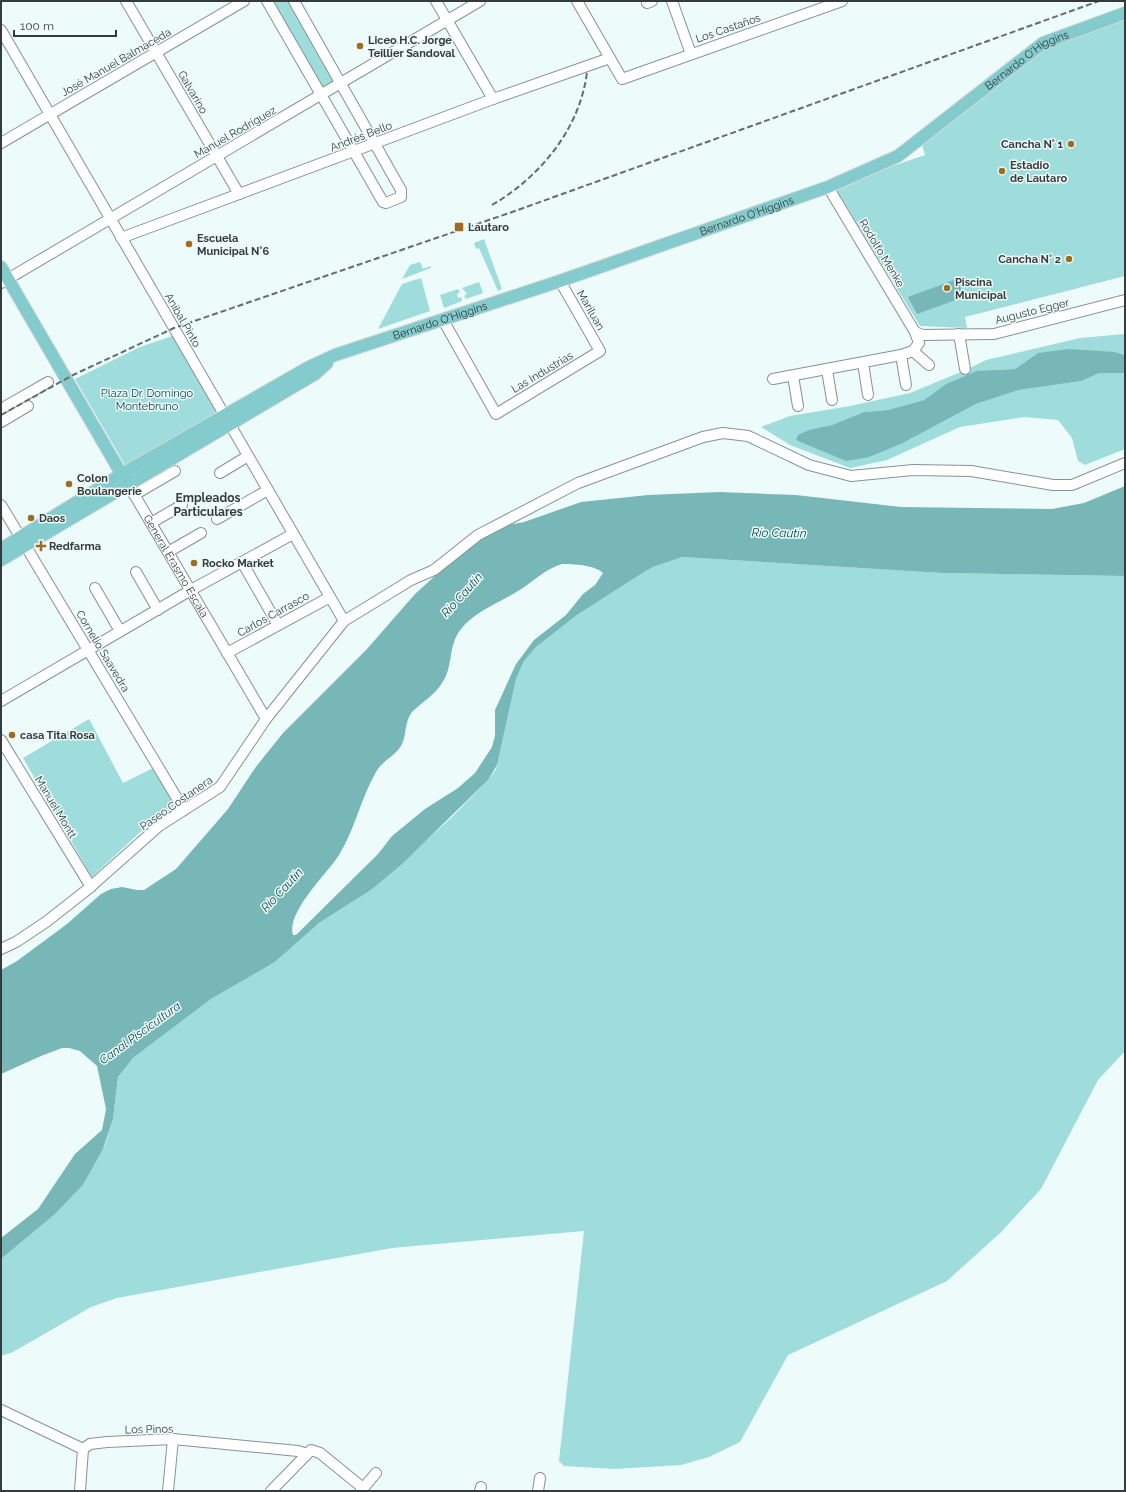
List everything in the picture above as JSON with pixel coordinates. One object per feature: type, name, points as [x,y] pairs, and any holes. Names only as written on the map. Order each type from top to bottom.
[{"type":"main road","name":"Bernardo O'Higgins","points":[[1,549],[24,541],[128,484],[309,367],[335,355],[444,320],[828,186],[898,156],[1043,43],[1125,13]]},
{"type":"main road","name":"General Erasmo Escala","points":[[1,267],[4,281],[128,484]]},
{"type":"main road","name":"Bernardo O'Higgins","points":[[1,560],[24,541]]},
{"type":"street","name":"Galvarino","points":[[126,1],[239,194]]},
{"type":"street","name":"José Manuel Balmaceda","points":[[1,143],[244,1]]},
{"type":"street","points":[[268,1],[383,202],[386,203],[401,197],[402,193],[375,143],[294,1]]},
{"type":"street","points":[[436,1],[493,99]]},
{"type":"street","name":"Manuel Rodríguez","points":[[4,281],[111,220],[480,1]]},
{"type":"street","points":[[577,1],[610,58]]},
{"type":"street","points":[[672,1],[691,54]]},
{"type":"street","name":"Los Castaños","points":[[610,58],[622,79],[842,1]]},
{"type":"street","name":"Aníbal Pinto","points":[[1,30],[344,621]]},
{"type":"street","name":"Andrés Bello","points":[[121,238],[493,99],[610,58]]},
{"type":"street","name":"Rodolfo Menke","points":[[828,186],[915,332]]},
{"type":"street","name":"Mariluan","points":[[560,280],[600,351]]},
{"type":"street","name":"Augusto Egger","points":[[915,332],[923,335],[994,334],[1124,302]]},
{"type":"street","name":"Las Industrias","points":[[444,320],[496,414],[600,351]]},
{"type":"street","points":[[774,379],[863,363],[913,351],[919,343],[915,332]]},
{"type":"street","points":[[959,334],[965,369]]},
{"type":"street","points":[[913,351],[929,365]]},
{"type":"street","points":[[900,355],[906,385]]},
{"type":"street","points":[[863,363],[868,395]]},
{"type":"street","points":[[827,370],[832,400]]},
{"type":"street","points":[[793,376],[798,406]]},
{"type":"street","points":[[1,409],[48,382]]},
{"type":"street","points":[[1,422],[28,406]]},
{"type":"street","points":[[344,621],[411,580],[434,570],[478,535],[578,483],[709,435],[731,433],[748,436],[819,469],[851,476],[913,470],[964,471],[1004,476],[1053,485],[1072,485],[1125,463]]},
{"type":"street","points":[[220,473],[248,456]]},
{"type":"street","points":[[128,484],[175,471]]},
{"type":"street","name":"General Erasmo Escala","points":[[128,484],[266,719]]},
{"type":"street","points":[[216,519],[268,490]]},
{"type":"street","name":"Cornelio Saavedra","points":[[1,505],[89,649],[184,810]]},
{"type":"street","points":[[151,523],[182,505]]},
{"type":"street","points":[[168,552],[201,533]]},
{"type":"street","points":[[1,701],[191,590],[293,534]]},
{"type":"street","points":[[242,562],[278,625]]},
{"type":"street","points":[[136,572],[158,610]]},
{"type":"street","points":[[95,588],[120,631]]},
{"type":"street","name":"Carlos Carrasco","points":[[227,653],[330,596]]},
{"type":"street","name":"Paseo Costanera","points":[[1,949],[16,942],[91,887],[159,826],[200,802],[220,787],[266,719],[344,621]]},
{"type":"street","name":"Manuel Montt","points":[[1,740],[91,887]]},
{"type":"street","points":[[1,1410],[83,1449],[80,1491]]},
{"type":"street","points":[[168,1491],[174,1439]]},
{"type":"street","name":"Los Pinos","points":[[83,1449],[90,1444],[107,1442],[174,1439],[320,1453],[362,1490]]},
{"type":"street","points":[[271,1491],[309,1452]]},
{"type":"street","points":[[362,1490],[376,1473]]},
{"type":"street","points":[[538,1491],[540,1478]]},
{"type":"green space","points":[[269,1],[289,1],[337,81],[320,89]]},
{"type":"green space","name":"Estadio de Lautaro","points":[[1125,19],[1125,276],[965,317],[967,328],[920,326],[834,186],[925,155],[921,142],[1031,54]]},
{"type":"green space","points":[[484,239],[502,289],[498,291],[479,248],[476,249],[474,243]]},
{"type":"green space","points":[[420,262],[423,269],[430,266],[431,268],[402,279],[410,265]]},
{"type":"green space","points":[[421,278],[430,311],[378,329],[402,284]]},
{"type":"green space","points":[[479,282],[483,293],[466,299],[464,296],[467,294],[462,288]]},
{"type":"green space","points":[[458,289],[460,292],[457,294],[458,298],[461,297],[462,301],[444,308],[440,295]]},
{"type":"green space","points":[[1125,334],[1125,355],[1115,352],[1038,353],[1015,369],[994,370],[946,384],[924,400],[888,410],[864,412],[832,425],[809,431],[903,443],[976,404],[1019,390],[1082,381],[1099,373],[1125,373],[1125,449],[1085,465],[1078,461],[1072,438],[1058,420],[1024,417],[960,427],[887,460],[850,468],[790,445],[761,427],[790,416],[850,406],[910,393],[986,360],[1080,338]]},
{"type":"green space","name":"Plaza Dr. Domingo Montebruno","points":[[175,335],[216,410],[215,414],[125,465],[75,379],[140,347]]},
{"type":"green space","points":[[682,557],[942,573],[1125,576],[1125,1051],[1098,1080],[1041,1189],[1000,1233],[947,1281],[788,1355],[740,1442],[709,1457],[681,1465],[614,1469],[564,1466],[559,1461],[584,1231],[392,1248],[117,1298],[91,1307],[13,1352],[1,1356],[1,1259],[54,1215],[83,1185],[105,1145],[113,1119],[118,1077],[133,1058],[211,999],[275,962],[319,923],[371,890],[452,817],[488,780],[496,769],[516,679],[524,661],[536,647],[577,615],[641,574],[653,567]]},
{"type":"green space","points":[[89,719],[123,783],[153,768],[180,809],[153,820],[92,877],[23,758]]},
{"type":"water","name":"Piscina Municipal","points":[[957,279],[964,297],[917,314],[908,297]]},
{"type":"water","points":[[1069,349],[1115,352],[1125,355],[1125,373],[1099,373],[1082,381],[1019,390],[976,404],[903,443],[869,457],[846,461],[796,440],[798,435],[809,430],[832,425],[864,412],[888,410],[924,400],[946,384],[977,371],[1015,369],[1038,353]]},
{"type":"water","points":[[1125,486],[1125,576],[942,573],[682,557],[653,567],[577,615],[536,647],[524,661],[516,679],[497,765],[488,780],[403,863],[371,890],[319,923],[275,962],[211,999],[133,1058],[118,1077],[113,1119],[103,1149],[83,1185],[54,1215],[1,1259],[1,1238],[38,1209],[75,1154],[102,1130],[106,1109],[97,1066],[80,1051],[62,1048],[1,1074],[1,970],[17,961],[67,924],[101,894],[111,889],[122,887],[144,890],[176,869],[228,809],[255,768],[283,733],[367,649],[415,594],[470,544],[508,525],[524,522],[581,502],[648,495],[720,492],[796,495],[901,507],[1052,509],[1084,503]],"holes":[[[562,564],[595,568],[603,573],[595,585],[583,594],[566,615],[534,640],[516,664],[495,710],[495,736],[492,747],[475,773],[458,788],[425,809],[392,836],[378,854],[296,935],[293,935],[292,926],[301,905],[345,845],[366,792],[376,772],[395,753],[403,742],[409,716],[436,691],[446,677],[454,643],[461,629],[480,612],[518,591],[545,572]]]},
{"type":"railway","points":[[1,415],[73,375],[174,328],[515,211],[1099,1]]},
{"type":"railway","points":[[492,205],[510,194],[526,180],[541,166],[555,149],[567,132],[576,113],[583,93],[587,72]]},
{"type":"place","name":"Liceo H.C. Jorge Teillier Sandoval","points":[[360,46]]},
{"type":"place","name":"Cancha N° 1","points":[[1071,144]]},
{"type":"place","name":"Estadio de Lautaro","points":[[1002,171]]},
{"type":"place","name":"Lautaro","points":[[459,227]]},
{"type":"place","name":"Escuela Municipal N°6","points":[[189,244]]},
{"type":"place","name":"Cancha N° 2","points":[[1069,259]]},
{"type":"place","name":"Piscina Municipal","points":[[947,288]]},
{"type":"place","name":"Colon Boulangerie","points":[[69,484]]},
{"type":"place","name":"Daos","points":[[31,518]]},
{"type":"place","name":"Redfarma","points":[[41,546]]},
{"type":"place","name":"Rocko Market","points":[[194,563]]},
{"type":"place","name":"casa Tita Rosa","points":[[12,735]]},
{"type":"district","name":"Empleados Particulares","points":[[208,505]]},
{"type":"water label","name":"Río Cautín","points":[[779,533]]},
{"type":"water label","name":"Río Cautín","points":[[462,595]]},
{"type":"water label","name":"Río Cautín","points":[[282,890]]},
{"type":"water label","name":"Canal Piscicultura","points":[[140,1033]]}]
